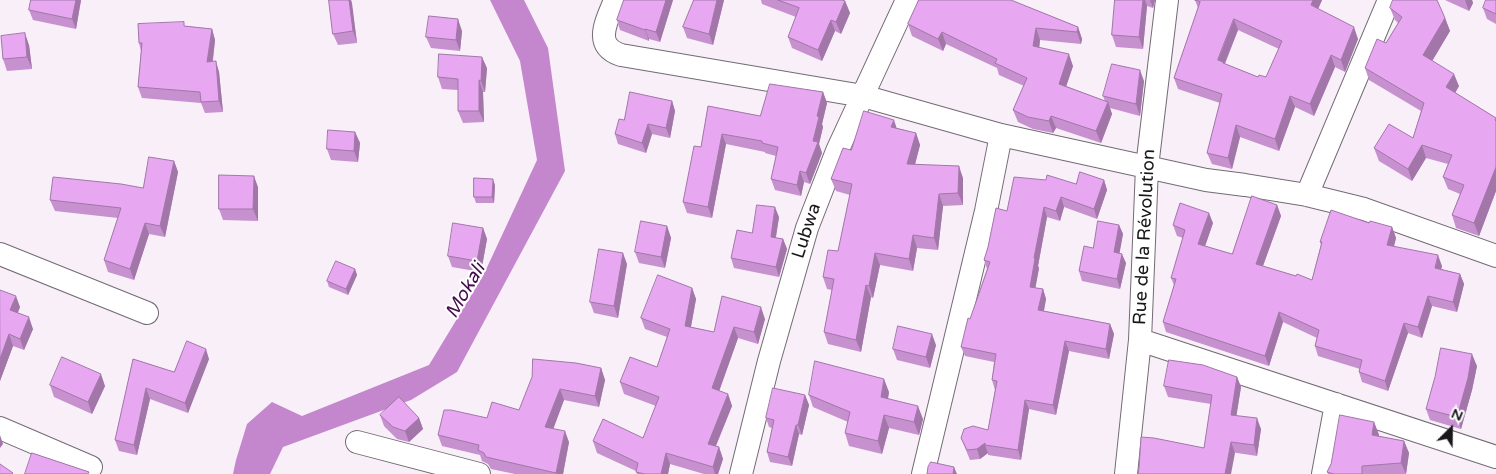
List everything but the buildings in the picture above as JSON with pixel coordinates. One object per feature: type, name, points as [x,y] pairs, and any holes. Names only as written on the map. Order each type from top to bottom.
[{"type":"street","points":[[615,0],[603,32],[604,42],[608,48],[621,55],[863,96],[1001,135],[1206,180],[1245,184],[1364,209],[1496,256]]},
{"type":"street","name":"Lubwa","points":[[741,474],[769,361],[807,228],[822,187],[907,0]]},
{"type":"street","name":"Rue de la Révolution","points":[[1126,474],[1140,340],[1147,167],[1167,0]]},
{"type":"street","points":[[1307,196],[1389,0]]},
{"type":"street","points":[[923,474],[986,211],[1001,135]]},
{"type":"street","points":[[0,254],[146,313]]},
{"type":"street","points":[[1140,340],[1496,456],[1494,474]]},
{"type":"street","points":[[1322,474],[1336,404]]},
{"type":"street","points":[[0,428],[91,467]]},
{"type":"street","points":[[356,442],[480,474]]},
{"type":"shaded area","points":[[490,0],[524,0],[548,48],[565,171],[457,372],[411,400],[283,447],[270,474],[233,474],[247,424],[272,402],[302,416],[429,365],[483,276],[537,160],[520,61]]},
{"type":"water label","name":"Mokali","points":[[466,291]]}]
